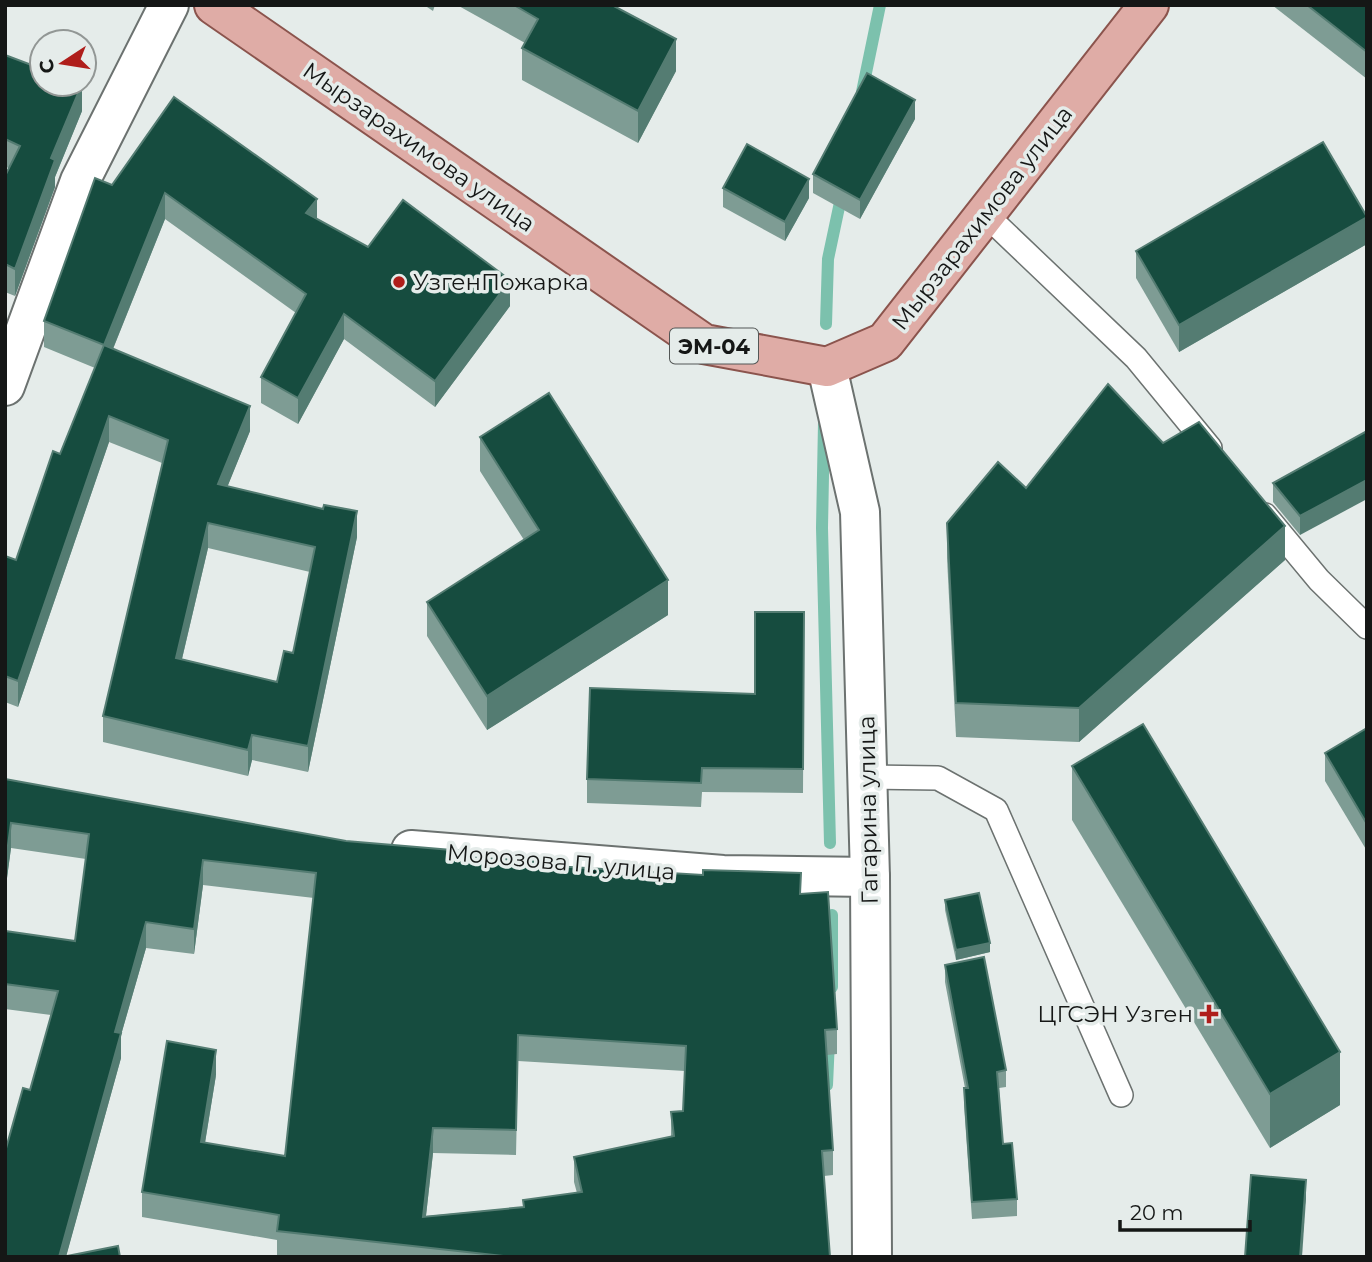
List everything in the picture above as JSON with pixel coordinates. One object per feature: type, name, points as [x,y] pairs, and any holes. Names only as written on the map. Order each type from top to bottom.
[{"type":"main road","name":"Мырзарахимова улица","points":[[214,5],[704,344],[827,367],[885,342],[1149,5]]},
{"type":"street","points":[[5,386],[80,181],[169,5]]},
{"type":"street","name":"Гагарина улица","points":[[827,367],[860,512],[870,877],[872,1257]]},
{"type":"street","name":"Морозова П. улица","points":[[377,847],[723,875],[870,877]]},
{"type":"lane","points":[[985,214],[1136,358],[1223,464]]},
{"type":"lane","points":[[1249,496],[1319,580],[1367,627]]},
{"type":"lane","points":[[867,777],[938,778],[996,810],[1121,1096]]},
{"type":"building","points":[[514,5],[612,5],[676,39],[638,111],[522,48],[538,19]]},
{"type":"building","points":[[1307,5],[1367,5],[1367,52]]},
{"type":"building","points":[[5,55],[28,64],[28,98],[76,98],[51,158],[55,160],[15,269],[5,264],[5,176],[20,146],[5,139]]},
{"type":"building","points":[[867,73],[915,100],[860,200],[813,174]]},
{"type":"building","points":[[174,97],[317,199],[306,213],[368,247],[403,200],[510,280],[435,381],[344,314],[298,398],[261,377],[306,294],[165,193],[104,345],[44,321],[95,178],[112,185]]},
{"type":"building","points":[[1323,142],[1367,217],[1179,325],[1136,251]]},
{"type":"building","points":[[747,144],[809,179],[785,222],[723,188]]},
{"type":"building","points":[[104,345],[250,406],[218,484],[323,509],[324,505],[357,511],[308,746],[252,735],[248,750],[103,716],[168,440],[109,416],[18,681],[5,676],[5,556],[16,560],[53,451],[60,454]],"holes":[[[208,523],[315,547],[293,653],[284,651],[277,682],[176,658]]]},
{"type":"building","points":[[1108,384],[1163,443],[1199,422],[1285,526],[1079,708],[956,703],[947,523],[998,462],[1026,488]]},
{"type":"building","points":[[549,393],[668,580],[487,696],[427,602],[539,530],[480,437]]},
{"type":"building","points":[[1367,431],[1367,480],[1300,516],[1273,483]]},
{"type":"building","points":[[755,612],[804,612],[803,769],[702,768],[701,783],[587,779],[590,688],[755,694]]},
{"type":"building","points":[[1143,724],[1340,1052],[1270,1094],[1072,766]]},
{"type":"building","points":[[1367,728],[1367,824],[1325,753]]},
{"type":"building","points":[[5,779],[346,841],[463,851],[463,857],[537,861],[537,865],[703,875],[703,870],[801,873],[800,894],[828,892],[837,1029],[825,1030],[833,1150],[822,1151],[830,1257],[513,1257],[277,1231],[279,1215],[142,1192],[167,1041],[216,1050],[201,1142],[285,1156],[316,873],[203,860],[194,929],[146,922],[115,1032],[121,1033],[59,1257],[5,1257],[5,1152],[23,1088],[30,1090],[58,991],[5,984],[5,931],[75,941],[89,834],[11,823],[5,868]],"holes":[[[518,1035],[686,1046],[683,1111],[671,1112],[674,1136],[574,1157],[582,1192],[523,1200],[524,1207],[423,1217],[433,1128],[516,1130]]]},
{"type":"building","points":[[979,893],[990,943],[956,950],[945,900]]},
{"type":"building","points":[[984,957],[1006,1070],[997,1072],[1003,1144],[1012,1143],[1017,1199],[972,1202],[964,1088],[968,1088],[945,965]]},
{"type":"building","points":[[1251,1175],[1306,1180],[1300,1257],[1245,1257]]},
{"type":"building","points":[[118,1246],[120,1257],[62,1257]]},
{"type":"waterway","points":[[862,92],[880,5]]},
{"type":"waterway","points":[[826,324],[828,259],[842,193]]},
{"type":"waterway","points":[[824,423],[822,528],[830,843]]},
{"type":"waterway","points":[[832,915],[832,987]]},
{"type":"waterway","points":[[827,1085],[829,1040]]},
{"type":"place","name":"УзгенПожарка","points":[[399,282]]},
{"type":"place","name":"ЦГСЭН Узген","points":[[1209,1014]]}]
